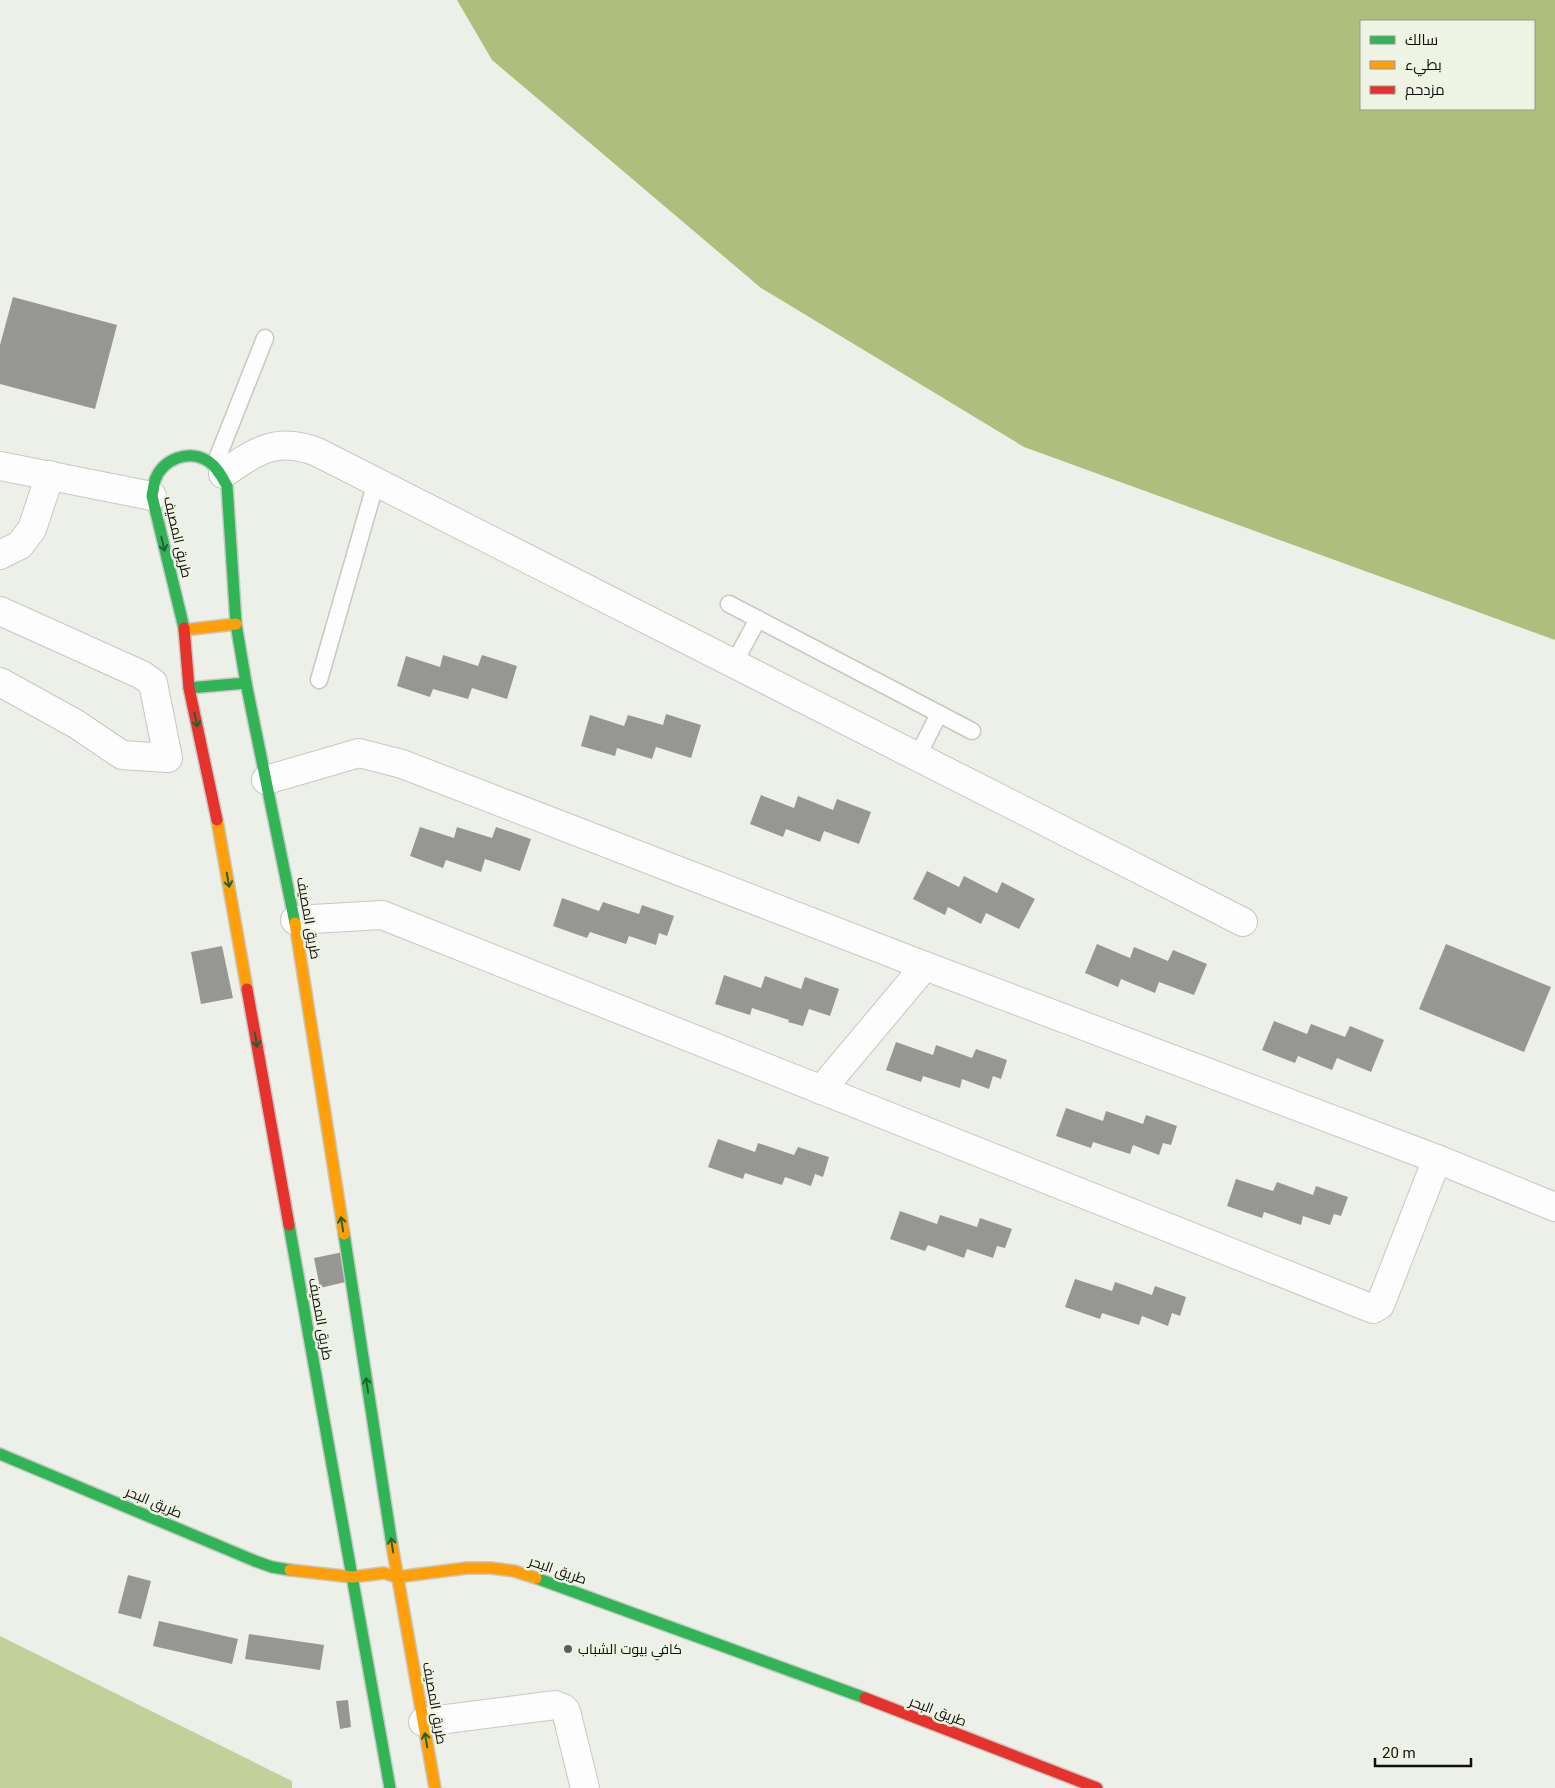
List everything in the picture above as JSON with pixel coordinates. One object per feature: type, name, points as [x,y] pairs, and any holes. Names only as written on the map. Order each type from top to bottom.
[{"type":"main road","name":"طريق المصيف","points":[[390,1788],[213,799],[189,688],[184,630],[152,496],[153,484],[158,472],[167,463],[191,455],[203,458],[219,469],[228,486],[236,624],[246,682],[296,920],[397,1577],[434,1788]]},
{"type":"main road","points":[[184,630],[236,624]]},
{"type":"main road","points":[[189,688],[246,682]]},
{"type":"main road","name":"طريق البحر","points":[[0,1454],[272,1567],[352,1577],[384,1573],[397,1577],[467,1568],[491,1568],[547,1581],[831,1685],[1097,1788]]},
{"type":"street","points":[[219,469],[261,450],[275,446],[290,445],[304,447],[317,452],[1243,922]]},
{"type":"street","points":[[0,466],[152,496]]},
{"type":"street","points":[[0,555],[20,545],[32,529],[50,475]]},
{"type":"street","points":[[0,611],[142,675],[154,683],[168,758],[122,755],[76,724],[0,682]]},
{"type":"street","points":[[266,780],[359,753],[402,764],[925,966],[1437,1158],[1555,1207]]},
{"type":"street","points":[[296,920],[382,915],[1373,1309],[1380,1306],[1437,1158]]},
{"type":"street","points":[[821,1090],[925,966]]},
{"type":"street","points":[[423,1722],[555,1705],[560,1706],[566,1711],[586,1788]]},
{"type":"lane","points":[[219,469],[265,338]]},
{"type":"lane","points":[[319,680],[376,482]]},
{"type":"lane","points":[[729,604],[972,731]]},
{"type":"lane","points":[[734,663],[758,619]]},
{"type":"lane","points":[[917,757],[939,714]]},
{"type":"shaded area","points":[[457,0],[1555,0],[1555,640],[1024,447],[761,288],[492,60]]},
{"type":"shaded area","points":[[0,1636],[292,1781],[292,1788],[0,1788]]},
{"type":"building","points":[[13,297],[117,325],[95,409],[0,384],[0,345]]},
{"type":"building","points":[[443,655],[478,666],[482,655],[517,666],[507,699],[472,688],[468,699],[433,689],[430,697],[397,686],[406,656],[440,667]]},
{"type":"building","points":[[666,714],[701,725],[691,758],[656,747],[652,759],[617,748],[615,756],[581,746],[590,715],[624,726],[628,715],[663,725]]},
{"type":"building","points":[[761,795],[794,808],[798,796],[833,810],[837,799],[871,812],[859,844],[824,831],[820,842],[786,829],[783,837],[750,824]]},
{"type":"building","points":[[420,827],[454,838],[457,827],[492,838],[496,827],[531,839],[520,871],[485,859],[481,872],[446,860],[443,868],[410,856]]},
{"type":"building","points":[[927,871],[959,887],[964,876],[997,893],[1002,882],[1035,899],[1019,929],[986,913],[981,924],[948,907],[945,915],[913,899]]},
{"type":"building","points":[[562,898],[599,911],[603,902],[639,914],[642,905],[674,916],[667,936],[659,933],[656,945],[629,936],[626,944],[590,932],[587,938],[553,926]]},
{"type":"building","points":[[1097,944],[1130,958],[1134,947],[1168,961],[1173,950],[1207,964],[1194,995],[1159,982],[1155,993],[1121,979],[1118,987],[1085,973]]},
{"type":"building","points":[[1446,944],[1551,987],[1524,1052],[1419,1009]]},
{"type":"building","points":[[222,946],[233,998],[201,1004],[191,952]]},
{"type":"building","points":[[724,975],[761,988],[765,976],[801,989],[805,977],[839,989],[830,1016],[809,1009],[803,1026],[752,1008],[750,1015],[715,1004]]},
{"type":"building","points":[[1274,1021],[1307,1034],[1311,1024],[1345,1037],[1350,1026],[1384,1040],[1371,1072],[1337,1058],[1332,1070],[1298,1056],[1295,1063],[1262,1050]]},
{"type":"building","points":[[896,1042],[933,1055],[936,1045],[972,1058],[976,1049],[1007,1060],[1001,1079],[993,1076],[989,1089],[962,1079],[960,1088],[923,1076],[921,1082],[886,1070]]},
{"type":"building","points":[[1066,1108],[1103,1121],[1106,1111],[1143,1124],[1146,1115],[1177,1126],[1171,1145],[1163,1143],[1159,1155],[1133,1145],[1130,1154],[1093,1142],[1091,1148],[1056,1136]]},
{"type":"building","points":[[718,1139],[755,1152],[758,1143],[794,1155],[798,1147],[829,1157],[823,1177],[815,1174],[811,1186],[785,1177],[782,1185],[745,1173],[743,1179],[708,1167]]},
{"type":"building","points":[[1236,1179],[1273,1191],[1277,1182],[1313,1195],[1316,1186],[1348,1197],[1341,1216],[1334,1214],[1330,1225],[1303,1216],[1301,1225],[1264,1212],[1262,1218],[1227,1206]]},
{"type":"building","points":[[900,1211],[937,1224],[940,1215],[977,1227],[980,1218],[1012,1229],[1005,1248],[997,1246],[993,1258],[967,1249],[964,1258],[928,1245],[925,1251],[890,1239]]},
{"type":"building","points":[[348,1251],[354,1280],[320,1288],[314,1258]]},
{"type":"building","points":[[1075,1279],[1112,1291],[1115,1282],[1152,1295],[1155,1286],[1186,1297],[1180,1316],[1172,1313],[1168,1326],[1142,1316],[1139,1325],[1102,1313],[1100,1319],[1065,1307]]},
{"type":"building","points":[[128,1575],[151,1581],[141,1619],[118,1613]]},
{"type":"building","points":[[159,1621],[238,1639],[232,1664],[153,1646]]},
{"type":"building","points":[[249,1634],[324,1645],[320,1670],[245,1659]]},
{"type":"building","points":[[348,1700],[351,1727],[340,1729],[336,1701]]},
{"type":"traffic: fast","points":[[184,628],[152,496],[155,480],[164,466],[177,458],[192,456],[211,463],[227,486],[236,624],[246,683],[295,923]]},
{"type":"traffic: fast","points":[[189,688],[246,683]]},
{"type":"traffic: fast","points":[[289,1225],[390,1788]]},
{"type":"traffic: fast","points":[[344,1234],[392,1545]]},
{"type":"traffic: fast","points":[[0,1454],[255,1561],[272,1567],[290,1570]]},
{"type":"traffic: fast","points":[[536,1578],[865,1698]]},
{"type":"traffic: slow","points":[[184,630],[236,624]]},
{"type":"traffic: slow","points":[[217,820],[247,989]]},
{"type":"traffic: slow","points":[[295,923],[344,1234]]},
{"type":"traffic: slow","points":[[392,1545],[435,1788]]},
{"type":"traffic: slow","points":[[290,1570],[352,1577],[384,1573],[397,1577],[467,1568],[491,1568],[514,1571],[536,1578]]},
{"type":"traffic: jam","points":[[184,628],[189,688],[217,820]]},
{"type":"traffic: jam","points":[[247,989],[289,1225]]},
{"type":"traffic: jam","points":[[865,1698],[1097,1788]]},
{"type":"place","name":"كافي بيوت الشباب","points":[[568,1649]]}]
